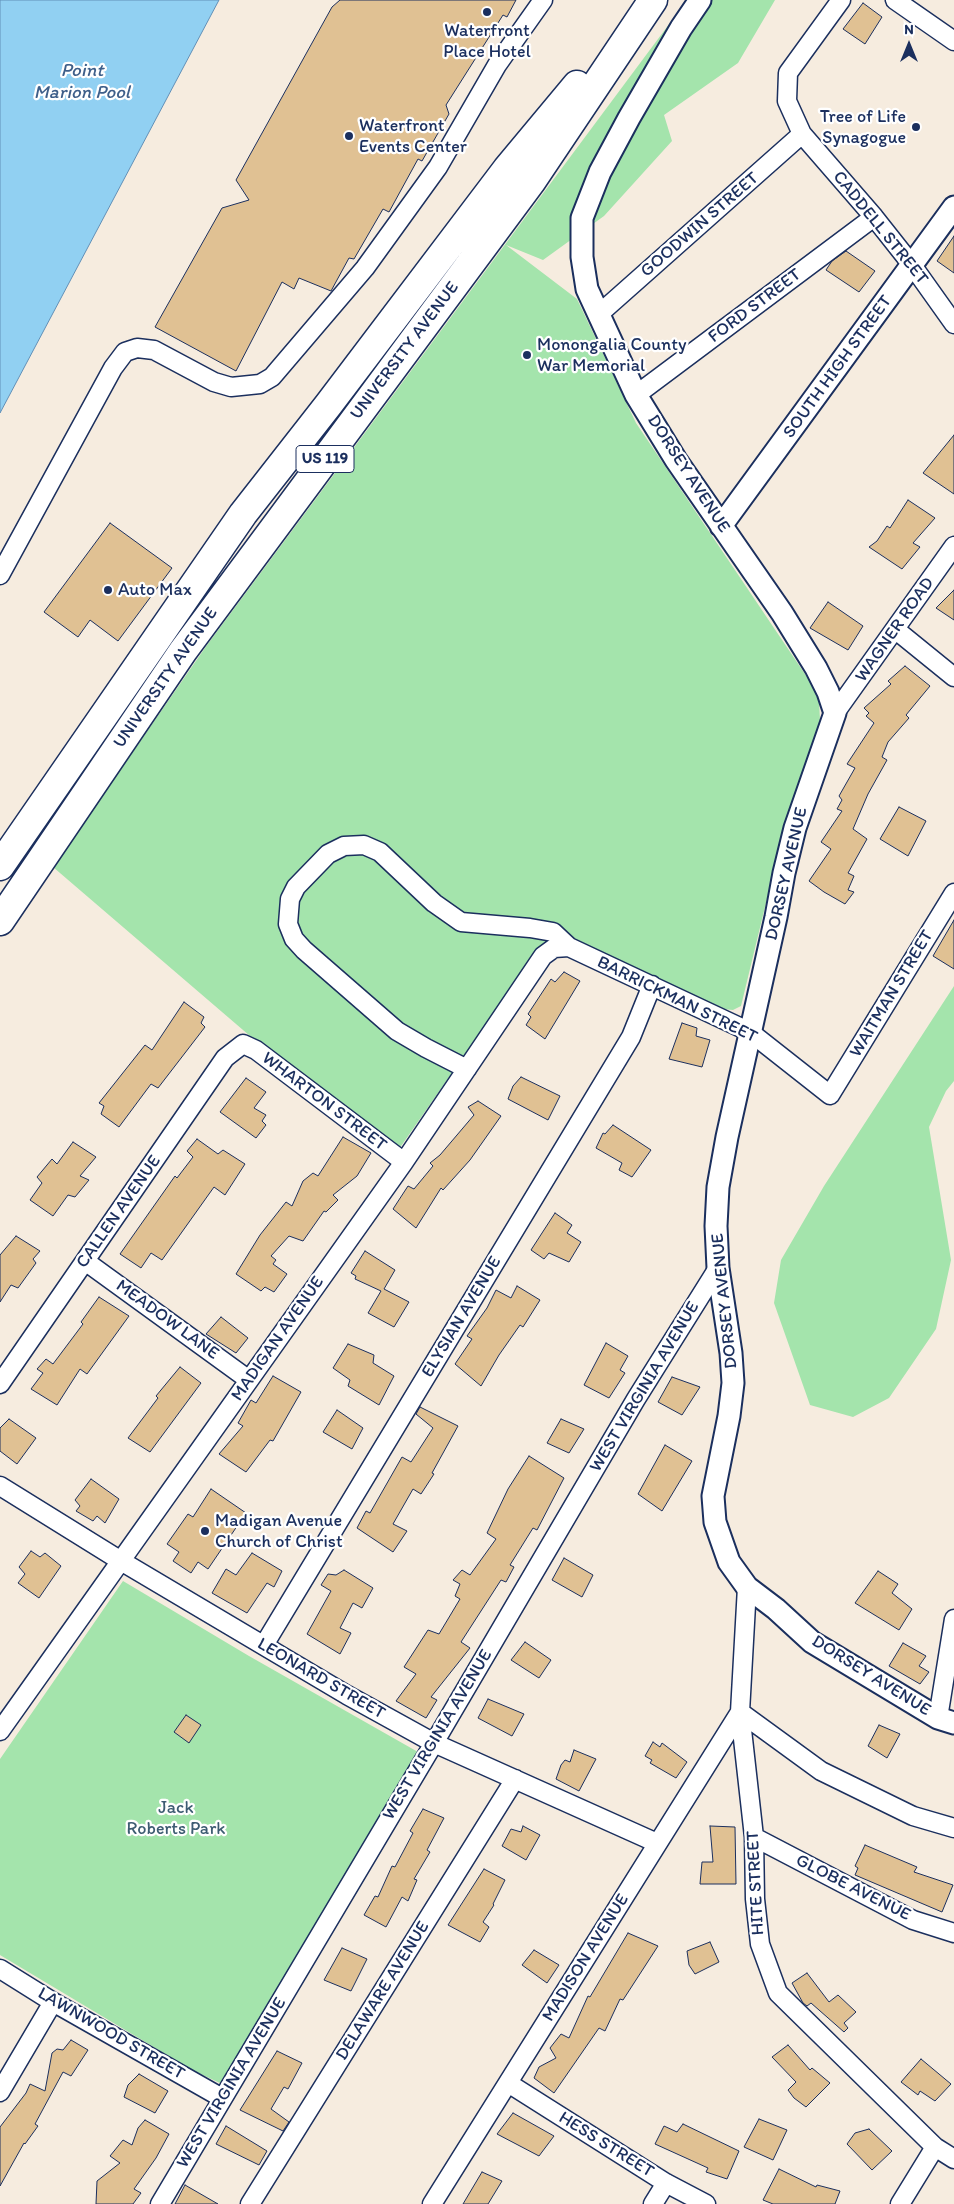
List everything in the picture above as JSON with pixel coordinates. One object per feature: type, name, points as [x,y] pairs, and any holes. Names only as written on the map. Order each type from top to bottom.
[{"type":"main road","name":"UNIVERSITY AVENUE","points":[[0,865],[243,514],[507,169],[649,0]]},
{"type":"main road","name":"UNIVERSITY AVENUE","points":[[0,921],[182,651],[531,182],[653,0]]},
{"type":"street","points":[[0,576],[113,368],[125,352],[137,348],[154,350],[214,382],[231,387],[260,384],[272,377],[365,268],[432,175],[497,65],[543,0]]},
{"type":"street","name":"DORSEY AVENUE","points":[[700,0],[681,28],[629,118],[600,172],[582,218],[582,256],[587,289],[636,395],[676,460],[782,613],[816,668],[828,692],[835,713],[795,828],[718,1187],[716,1226],[718,1268],[731,1353],[733,1383],[729,1416],[713,1496],[715,1522],[729,1562],[748,1587],[776,1609],[812,1642],[946,1721]]},
{"type":"street","name":"CADDELL STREET","points":[[841,0],[788,73],[787,102],[802,134],[874,217],[954,324]]},
{"type":"street","points":[[895,0],[954,41]]},
{"type":"street","name":"GOODWIN STREET","points":[[598,315],[802,134]]},
{"type":"street","name":"SOUTH HIGH STREET","points":[[721,526],[954,207]]},
{"type":"street","name":"FORD STREET","points":[[636,395],[874,217]]},
{"type":"street","name":"WAGNER ROAD","points":[[835,713],[896,630],[954,546]]},
{"type":"street","points":[[896,630],[954,677]]},
{"type":"street","name":"BARRICKMAN STREET","points":[[467,1069],[397,1031],[304,950],[294,939],[288,924],[290,899],[296,887],[328,854],[344,846],[364,845],[380,852],[446,914],[462,922],[553,932],[562,947],[652,985],[750,1032],[830,1095]]},
{"type":"street","points":[[0,865],[24,885]]},
{"type":"street","name":"WAITMAN STREET","points":[[830,1095],[954,893]]},
{"type":"street","name":"MADIGAN AVENUE","points":[[0,1731],[404,1162],[544,956],[562,947]]},
{"type":"street","name":"ELYSIAN AVENUE","points":[[264,1645],[626,1045],[652,985]]},
{"type":"street","name":"WHARTON STREET","points":[[243,1044],[256,1050],[404,1162]]},
{"type":"street","name":"CALLEN AVENUE","points":[[0,1384],[225,1058],[243,1044]]},
{"type":"street","name":"MEADOW LANE","points":[[85,1261],[248,1380]]},
{"type":"street","name":"WEST VIRGINIA AVENUE","points":[[160,2204],[434,1744],[636,1399],[718,1268]]},
{"type":"street","name":"LEONARD STREET","points":[[0,1486],[121,1561],[347,1695],[434,1744],[657,1844]]},
{"type":"street","name":"HITE STREET","points":[[748,1587],[740,1712],[754,1837],[755,1899],[760,1944],[778,1993],[935,2147],[954,2159]]},
{"type":"street","points":[[946,1721],[954,1619]]},
{"type":"street","points":[[740,1712],[821,1770],[913,1816],[954,1828]]},
{"type":"street","name":"MADISON AVENUE","points":[[432,2204],[740,1712]]},
{"type":"street","name":"DELAWARE AVENUE","points":[[250,2204],[515,1779]]},
{"type":"street","name":"GLOBE AVENUE","points":[[754,1837],[913,1920],[954,1933]]},
{"type":"street","name":"LAWNWOOD STREET","points":[[0,1969],[53,2002],[222,2098]]},
{"type":"street","points":[[0,2092],[53,2002]]},
{"type":"street","name":"HESS STREET","points":[[508,2083],[666,2183],[706,2204]]},
{"type":"street","points":[[900,2204],[935,2147],[954,2145]]},
{"type":"street","points":[[653,2204],[666,2183]]},
{"type":"green space","points":[[687,0],[775,0],[738,63],[664,115],[672,141],[604,216],[543,260],[506,245],[577,299],[636,423],[811,683],[819,701],[820,720],[817,735],[772,878],[741,1006],[733,1010],[723,1009],[586,945],[570,939],[553,939],[541,946],[529,962],[399,1149],[257,1042],[53,867],[207,645]]},
{"type":"green space","points":[[954,986],[954,1081],[946,1091],[929,1127],[951,1260],[936,1329],[889,1398],[853,1417],[810,1405],[774,1303],[781,1260],[824,1186]]},
{"type":"green space","name":"Jack Roberts Park","points":[[123,1581],[249,1656],[418,1752],[222,2084],[192,2070],[0,1955],[0,1759]]},
{"type":"water","name":"Point Marion Pool","points":[[0,0],[219,0],[0,413]]},
{"type":"building","name":"Waterfront Events Center","points":[[340,0],[516,0],[507,17],[503,15],[446,105],[449,114],[422,161],[418,159],[389,212],[383,209],[354,259],[349,258],[331,291],[299,278],[294,289],[282,282],[236,371],[155,327],[222,208],[249,200],[236,180],[332,7]]},
{"type":"building","points":[[863,3],[882,17],[865,44],[843,29]]},
{"type":"building","points":[[954,236],[954,273],[937,261]]},
{"type":"building","points":[[846,251],[875,271],[859,292],[826,270],[832,261]]},
{"type":"building","points":[[954,435],[954,494],[923,473]]},
{"type":"building","points":[[908,500],[935,518],[913,543],[920,547],[902,569],[869,547],[877,541],[887,526],[890,528]]},
{"type":"building","name":"Auto Max","points":[[110,523],[172,568],[118,641],[90,620],[78,637],[44,612]]},
{"type":"building","points":[[954,590],[954,620],[936,608]]},
{"type":"building","points":[[828,602],[863,626],[848,650],[810,628]]},
{"type":"building","points":[[905,666],[930,686],[906,715],[909,718],[888,742],[882,757],[887,760],[868,794],[853,829],[867,839],[848,873],[854,876],[848,890],[854,892],[845,904],[809,881],[831,849],[821,842],[842,811],[837,809],[842,800],[839,796],[855,768],[847,764],[874,723],[866,716],[869,713],[864,708],[891,684],[888,681]]},
{"type":"building","points":[[899,807],[926,821],[908,856],[880,839]]},
{"type":"building","points":[[954,920],[954,969],[933,956]]},
{"type":"building","points":[[564,972],[580,981],[545,1039],[526,1025],[531,1017],[528,1014],[551,979],[555,982]]},
{"type":"building","points":[[184,1002],[204,1017],[201,1023],[205,1027],[158,1088],[151,1084],[119,1127],[101,1114],[104,1106],[99,1103],[145,1045],[152,1050]]},
{"type":"building","points":[[682,1023],[697,1028],[696,1036],[710,1040],[702,1067],[669,1059]]},
{"type":"building","points":[[521,1077],[560,1096],[548,1120],[508,1099],[513,1086]]},
{"type":"building","points":[[246,1078],[266,1092],[254,1108],[266,1115],[262,1121],[266,1125],[256,1138],[220,1112]]},
{"type":"building","points":[[478,1101],[501,1116],[470,1160],[443,1190],[441,1188],[416,1228],[393,1209],[408,1186],[414,1189],[433,1166],[430,1163],[440,1155],[474,1115],[468,1107]]},
{"type":"building","points":[[613,1125],[651,1150],[632,1177],[619,1170],[622,1163],[596,1148],[603,1133],[605,1134]]},
{"type":"building","points":[[343,1137],[371,1153],[357,1176],[333,1195],[338,1200],[326,1212],[324,1211],[303,1241],[289,1236],[271,1256],[276,1260],[273,1264],[287,1274],[274,1292],[265,1287],[261,1291],[236,1274],[260,1235],[286,1202],[292,1206],[303,1181],[313,1173],[318,1176]]},
{"type":"building","points":[[197,1139],[218,1154],[223,1150],[245,1164],[225,1195],[214,1187],[162,1260],[151,1253],[141,1268],[120,1254],[175,1176],[177,1178],[193,1157],[187,1151]]},
{"type":"building","points":[[73,1142],[96,1157],[80,1176],[89,1180],[75,1197],[68,1195],[53,1216],[30,1200],[42,1183],[37,1177],[52,1159],[57,1164]]},
{"type":"building","points":[[555,1213],[572,1225],[567,1233],[581,1242],[569,1262],[549,1253],[544,1259],[531,1250]]},
{"type":"building","points":[[16,1236],[40,1251],[33,1259],[36,1263],[18,1288],[11,1285],[0,1302],[0,1255]]},
{"type":"building","points":[[365,1251],[395,1270],[384,1289],[409,1302],[394,1327],[368,1313],[381,1291],[355,1279],[356,1276],[351,1273]]},
{"type":"building","points":[[517,1286],[540,1300],[523,1327],[520,1325],[499,1355],[481,1386],[455,1364],[472,1339],[467,1336],[487,1308],[496,1290],[511,1298]]},
{"type":"building","points":[[99,1297],[129,1316],[87,1374],[80,1369],[57,1405],[31,1389],[43,1373],[37,1369],[46,1359],[53,1364],[83,1324],[81,1322]]},
{"type":"building","points":[[221,1317],[248,1338],[236,1353],[206,1334]]},
{"type":"building","points":[[606,1343],[628,1356],[620,1370],[625,1373],[609,1398],[584,1385]]},
{"type":"building","points":[[348,1344],[374,1355],[373,1363],[394,1376],[379,1405],[348,1386],[350,1380],[333,1368]]},
{"type":"building","points":[[180,1367],[201,1383],[150,1452],[128,1438],[158,1398],[156,1396]]},
{"type":"building","points":[[273,1376],[301,1392],[273,1441],[270,1440],[246,1472],[219,1454],[243,1426],[238,1423],[251,1400],[256,1403]]},
{"type":"building","points":[[672,1377],[700,1387],[682,1415],[658,1402]]},
{"type":"building","points":[[420,1407],[458,1426],[432,1473],[434,1474],[421,1494],[413,1489],[393,1524],[407,1531],[393,1552],[357,1528],[366,1511],[370,1513],[402,1457],[411,1462],[433,1428],[416,1414]]},
{"type":"building","points":[[337,1410],[363,1428],[352,1449],[323,1432]]},
{"type":"building","points":[[9,1419],[36,1438],[17,1464],[0,1451],[0,1428]]},
{"type":"building","points":[[561,1419],[584,1429],[569,1453],[547,1443]]},
{"type":"building","points":[[665,1445],[692,1461],[662,1511],[638,1494]]},
{"type":"building","points":[[529,1456],[564,1478],[537,1530],[533,1528],[510,1565],[514,1567],[506,1582],[501,1580],[461,1642],[470,1648],[431,1697],[437,1700],[426,1718],[396,1701],[416,1674],[404,1667],[428,1630],[439,1634],[460,1599],[455,1596],[460,1584],[453,1580],[462,1570],[470,1575],[496,1539],[487,1533],[508,1489]]},
{"type":"building","points":[[91,1479],[119,1499],[105,1523],[97,1516],[93,1521],[76,1511],[80,1506],[75,1500]]},
{"type":"building","name":"Madigan Avenue Church of Christ","points":[[211,1489],[246,1513],[208,1569],[198,1562],[191,1573],[173,1561],[179,1552],[167,1544],[188,1514],[193,1517]]},
{"type":"building","points":[[31,1551],[40,1557],[45,1553],[61,1566],[39,1598],[18,1583],[25,1574],[19,1567]]},
{"type":"building","points":[[252,1553],[282,1571],[274,1587],[267,1583],[247,1613],[212,1593],[226,1569],[236,1575]]},
{"type":"building","points":[[564,1558],[593,1575],[582,1597],[552,1580]]},
{"type":"building","points":[[344,1570],[373,1588],[362,1608],[353,1603],[340,1628],[351,1633],[340,1654],[307,1634],[331,1591],[321,1585],[328,1574],[336,1575]]},
{"type":"building","points":[[878,1571],[898,1584],[892,1593],[912,1609],[899,1630],[855,1603]]},
{"type":"building","points":[[525,1642],[551,1660],[539,1678],[511,1660]]},
{"type":"building","points":[[903,1643],[926,1656],[919,1666],[929,1672],[920,1684],[889,1666]]},
{"type":"building","points":[[488,1699],[524,1714],[512,1736],[478,1718]]},
{"type":"building","points":[[186,1715],[201,1725],[189,1743],[174,1732]]},
{"type":"building","points":[[879,1725],[900,1734],[887,1758],[868,1746]]},
{"type":"building","points":[[653,1742],[660,1747],[662,1743],[687,1762],[676,1778],[650,1763],[652,1760],[645,1756]]},
{"type":"building","points":[[574,1750],[596,1759],[579,1791],[556,1779],[561,1765],[565,1760],[570,1762]]},
{"type":"building","points":[[423,1809],[444,1818],[427,1850],[430,1852],[414,1879],[417,1880],[408,1901],[402,1897],[386,1927],[364,1915],[375,1896],[378,1897],[392,1866],[395,1867],[413,1833],[410,1831]]},
{"type":"building","points":[[523,1826],[540,1835],[526,1860],[502,1846],[511,1829],[521,1832]]},
{"type":"building","points":[[710,1826],[735,1827],[736,1884],[700,1884],[702,1862],[713,1862]]},
{"type":"building","points":[[865,1845],[917,1867],[914,1872],[953,1885],[942,1912],[855,1875],[858,1868],[855,1866]]},
{"type":"building","points":[[484,1869],[505,1880],[494,1905],[483,1922],[489,1927],[480,1942],[448,1925]]},
{"type":"building","points":[[628,1933],[658,1946],[623,2000],[620,1999],[605,2031],[599,2028],[554,2093],[534,2078],[539,2067],[556,2058],[550,2048],[561,2034],[569,2038],[588,1996],[590,1997]]},
{"type":"building","points":[[710,1942],[719,1962],[695,1974],[689,1965],[687,1951]]},
{"type":"building","points":[[342,1948],[367,1959],[351,1991],[324,1980]]},
{"type":"building","points":[[534,1950],[559,1965],[547,1983],[522,1965]]},
{"type":"building","points":[[807,1973],[829,2002],[838,1995],[856,2012],[844,2023],[848,2028],[844,2032],[811,2003],[807,2006],[803,2003],[792,1983]]},
{"type":"building","points":[[71,2040],[88,2050],[71,2076],[63,2072],[35,2124],[38,2126],[24,2143],[0,2186],[0,2127],[26,2093],[30,2084],[45,2091],[52,2053],[57,2049],[63,2050]]},
{"type":"building","points":[[788,2045],[810,2070],[812,2068],[830,2083],[806,2107],[794,2098],[788,2090],[796,2082],[772,2057]]},
{"type":"building","points":[[277,2051],[302,2063],[288,2089],[284,2087],[271,2109],[289,2122],[283,2131],[240,2110]]},
{"type":"building","points":[[921,2059],[951,2084],[935,2101],[920,2091],[918,2095],[901,2082]]},
{"type":"building","points":[[139,2074],[168,2091],[155,2113],[124,2097],[128,2085]]},
{"type":"building","points":[[513,2113],[554,2136],[539,2156],[497,2134]]},
{"type":"building","points":[[759,2119],[787,2130],[773,2160],[744,2147]]},
{"type":"building","points":[[145,2120],[169,2134],[156,2158],[134,2189],[141,2193],[133,2204],[96,2204],[97,2181],[120,2163],[110,2156],[123,2140],[132,2145],[138,2128]]},
{"type":"building","points":[[683,2124],[739,2151],[727,2179],[706,2172],[708,2168],[655,2144],[664,2126],[677,2132]]},
{"type":"building","points":[[226,2126],[267,2151],[259,2165],[216,2144]]},
{"type":"building","points":[[869,2129],[892,2151],[872,2170],[847,2144],[855,2133]]},
{"type":"building","points":[[779,2169],[816,2187],[817,2185],[840,2191],[835,2204],[773,2204],[763,2200]]},
{"type":"building","points":[[482,2172],[502,2181],[488,2204],[463,2204]]},
{"type":"building","points":[[185,2185],[218,2204],[175,2204]]},
{"type":"place","name":"Waterfront Place Hotel","points":[[487,12]]},
{"type":"place","name":"Tree of Life Synagogue","points":[[916,127]]},
{"type":"place","name":"Waterfront Events Center","points":[[349,136]]},
{"type":"place","name":"Monongalia County War Memorial","points":[[527,355]]},
{"type":"place","name":"Auto Max","points":[[108,590]]},
{"type":"place","name":"Madigan Avenue Church of Christ","points":[[205,1531]]}]
